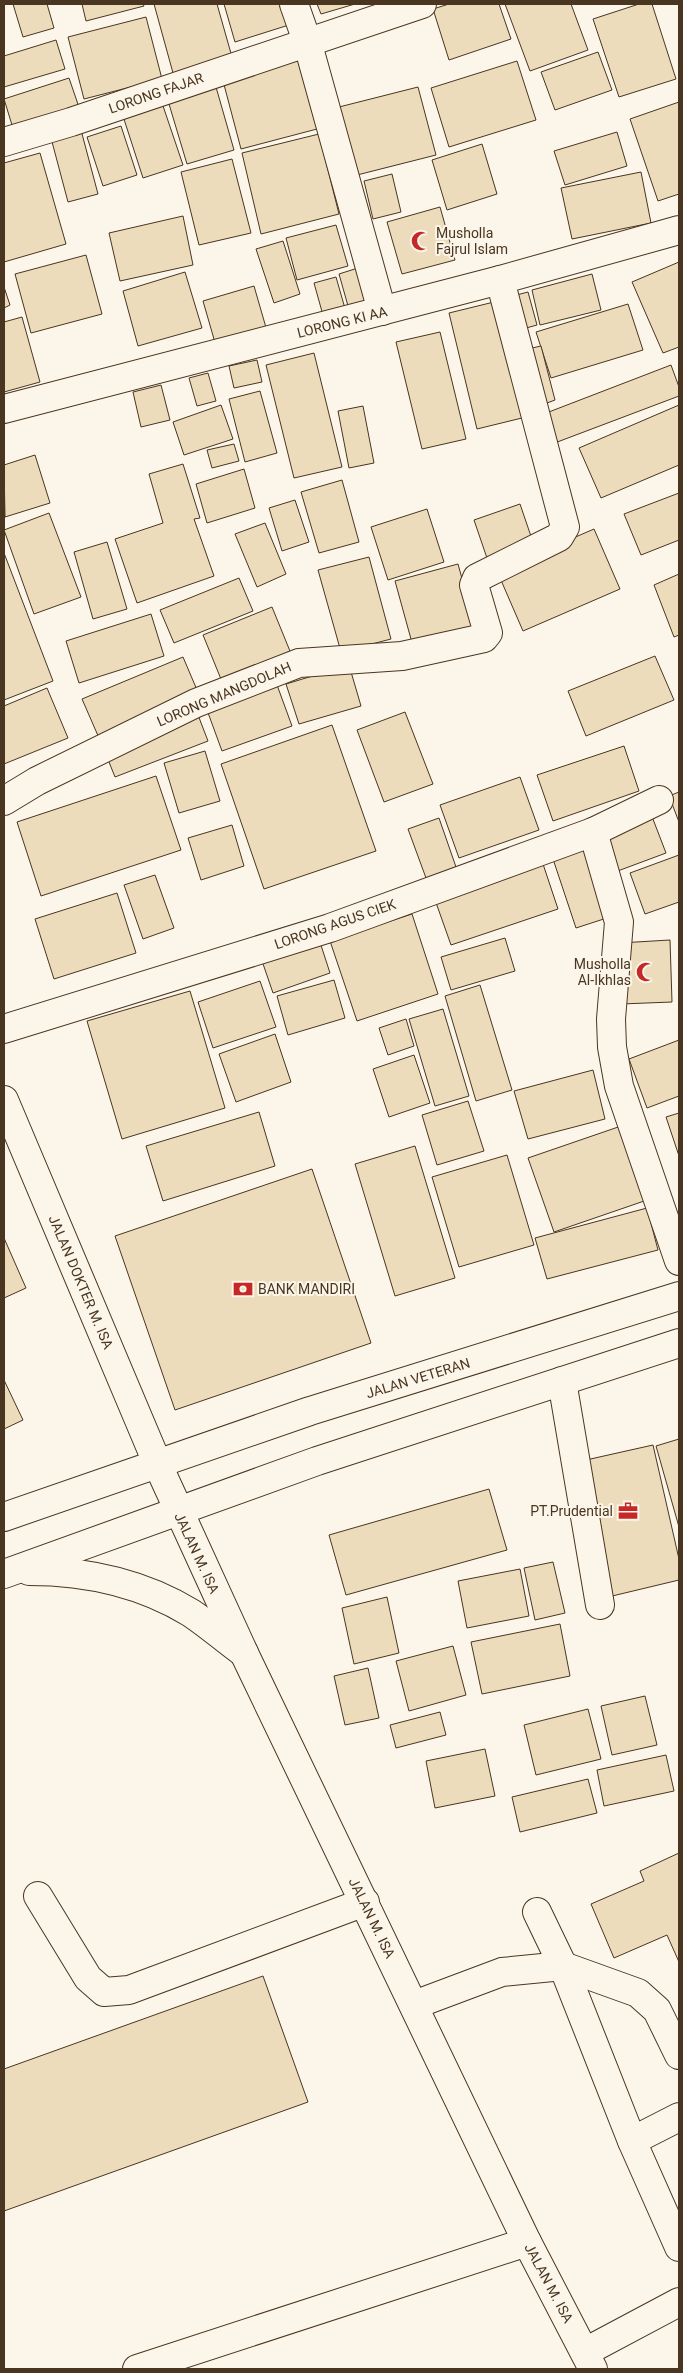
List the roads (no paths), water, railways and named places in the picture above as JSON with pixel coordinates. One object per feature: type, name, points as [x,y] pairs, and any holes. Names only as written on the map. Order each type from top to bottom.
[{"type":"main road","points":[[294,4],[307,41],[382,312]]},
{"type":"main road","name":"LORONG FAJAR","points":[[4,142],[71,122],[307,41],[422,4]]},
{"type":"main road","name":"LORONG KI AA","points":[[4,409],[382,312],[679,230]]},
{"type":"main road","name":"LORONG MANGDOLAH","points":[[4,800],[36,781],[196,704],[299,663],[402,656],[484,638],[488,633],[474,585],[477,578],[560,537],[565,528],[500,280]]},
{"type":"main road","name":"LORONG AGUS CIEK","points":[[4,1030],[330,928],[593,832],[659,800]]},
{"type":"main road","points":[[593,832],[619,922],[611,1019],[612,1047],[620,1086],[679,1261]]},
{"type":"main road","name":"JALAN DOKTER M. ISA","points":[[4,1100],[158,1465]]},
{"type":"main road","name":"JALAN VETERAN","points":[[4,1518],[310,1411],[679,1296]]},
{"type":"main road","points":[[8,1572],[316,1461],[679,1343]]},
{"type":"main road","points":[[562,1381],[600,1605]]},
{"type":"main road","name":"JALAN M. ISA","points":[[158,1465],[244,1653],[527,2242],[589,2361]]},
{"type":"main road","points":[[8,1572],[62,1571],[91,1575],[143,1590],[191,1613],[244,1653]]},
{"type":"main road","points":[[38,1896],[88,1978],[104,1992],[129,1990],[365,1902]]},
{"type":"main road","points":[[537,1912],[563,1966],[632,2141],[679,2247]]},
{"type":"main road","points":[[414,2005],[502,1972],[563,1966],[638,1994],[657,2010],[679,2055]]},
{"type":"main road","points":[[632,2141],[679,2117]]},
{"type":"main road","points":[[137,2369],[527,2242]]},
{"type":"main road","points":[[589,2361],[679,2302]]},
{"type":"place","name":"Musholla Fajrul Islam","points":[[421,241]]},
{"type":"place","name":"Musholla Al-Ikhlas","points":[[646,972]]},
{"type":"place","name":"BANK MANDIRI","points":[[243,1289]]},
{"type":"place","name":"PT.Prudential","points":[[628,1511]]}]
